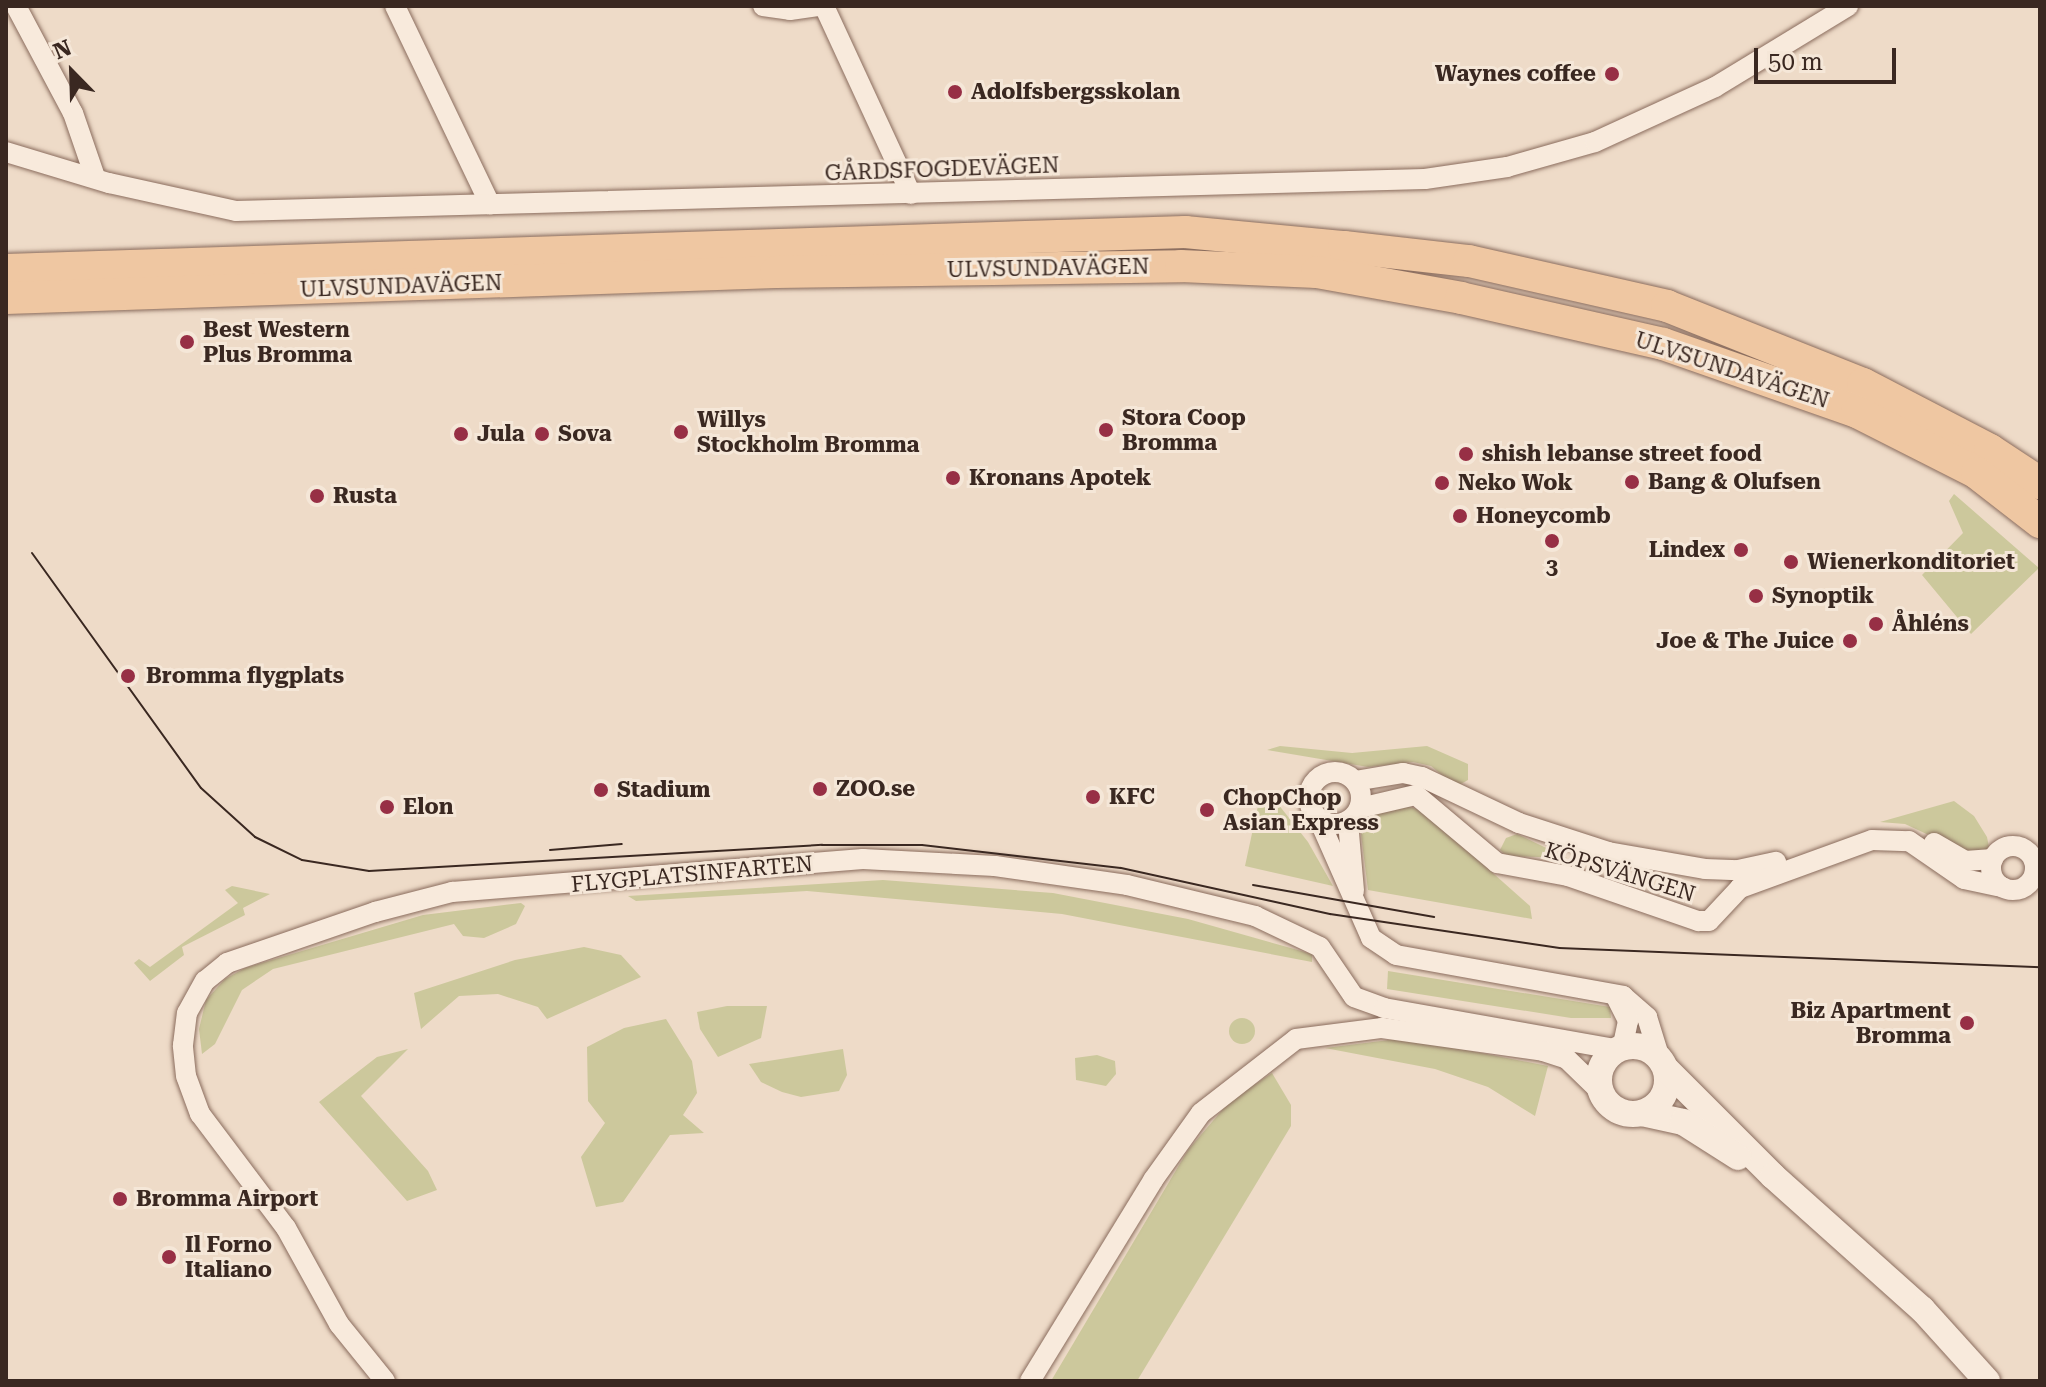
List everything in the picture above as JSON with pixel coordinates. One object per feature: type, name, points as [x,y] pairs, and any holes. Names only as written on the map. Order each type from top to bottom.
[{"type":"main road","name":"ULVSUNDAVÄGEN","points":[[6,298],[375,271],[1185,232],[1469,261],[1667,306],[1863,384],[1990,450],[2040,483]]},
{"type":"main road","name":"ULVSUNDAVÄGEN","points":[[6,270],[776,272],[1181,266],[1317,272],[1461,298],[1693,354],[1857,412],[1977,473],[2040,522]]},
{"type":"street","points":[[16,6],[73,113],[94,174]]},
{"type":"street","points":[[395,6],[490,204]]},
{"type":"street","points":[[763,6],[790,10],[818,6]]},
{"type":"street","points":[[824,6],[911,194]]},
{"type":"street","name":"GÅRDSFOGDEVÄGEN","points":[[6,152],[94,174],[109,183],[236,211],[1425,179],[1507,167],[1595,142],[1715,87],[1848,6]]},
{"type":"street","points":[[1354,895],[1355,781],[1335,772],[1314,782],[1309,803],[1354,895],[1371,938],[1396,955],[1615,995],[1631,1001],[1647,1017],[1663,1064],[1661,1101],[1642,1113]]},
{"type":"street","name":"KÖPSVÄNGEN","points":[[1354,815],[1416,795],[1497,863],[1568,876],[1698,921],[1709,921],[1740,888],[1872,840],[1909,841],[1964,879],[2003,887],[2021,888],[2036,867],[2012,846],[1993,859],[1965,861],[1903,827],[1880,826],[1758,867],[1705,869],[1608,852],[1519,823],[1422,777],[1403,773],[1355,781]]},
{"type":"street","points":[[1319,820],[1333,825],[1354,815]]},
{"type":"street","name":"FLYGPLATSINFARTEN","points":[[385,1381],[339,1324],[286,1228],[200,1114],[186,1076],[183,1045],[187,1013],[205,981],[227,963],[279,941],[375,912],[452,892],[863,859],[995,866],[1127,885],[1255,916],[1320,947],[1354,997],[1384,1008],[1620,1049]]},
{"type":"street","points":[[1993,859],[1991,872],[2003,887]]},
{"type":"street","points":[[1601,1092],[1602,1068],[1620,1049],[1628,1021],[1615,995]]},
{"type":"street","points":[[1030,1381],[1153,1180],[1201,1113],[1296,1039],[1323,1031],[1382,1028],[1543,1051],[1567,1059],[1618,1111],[1683,1122],[1773,1176]]},
{"type":"street","points":[[1620,1049],[1643,1047],[1663,1064],[1773,1176],[1901,1288],[1987,1381]]},
{"type":"shaded area","points":[[1954,494],[2039,568],[1971,634],[1922,575],[1963,533],[1949,501]]},
{"type":"shaded area","points":[[1280,746],[1352,753],[1427,746],[1468,764],[1468,780],[1459,785],[1450,782],[1431,766],[1413,762],[1368,767],[1267,750]]},
{"type":"shaded area","points":[[1259,801],[1278,804],[1308,842],[1333,886],[1245,866]]},
{"type":"shaded area","points":[[1954,801],[1974,816],[1987,837],[1989,847],[1984,854],[1976,857],[1905,824],[1880,822]]},
{"type":"shaded area","points":[[1404,805],[1423,811],[1530,906],[1532,919],[1368,890],[1361,834],[1369,817],[1381,809]]},
{"type":"shaded area","points":[[1517,834],[1567,858],[1507,856],[1500,850],[1506,838]]},
{"type":"shaded area","points":[[883,880],[1053,893],[1188,919],[1312,954],[1312,962],[1062,914],[807,891],[636,901],[628,896]]},
{"type":"shaded area","points":[[232,886],[270,894],[243,908],[245,915],[182,947],[184,955],[150,981],[134,963],[139,959],[150,967],[238,903],[225,890]]},
{"type":"shaded area","points":[[521,903],[525,906],[516,924],[484,938],[463,936],[454,924],[273,969],[242,990],[215,1044],[202,1054],[199,1029],[206,1000],[225,979],[245,968],[423,915]]},
{"type":"shaded area","points":[[584,947],[621,955],[641,977],[547,1019],[538,1007],[498,994],[459,996],[421,1029],[414,993],[515,960]]},
{"type":"shaded area","points":[[1388,971],[1610,1007],[1611,1018],[1571,1018],[1387,989]]},
{"type":"shaded area","points":[[727,1006],[767,1006],[761,1038],[718,1057],[700,1029],[697,1012]]},
{"type":"shaded area","points":[[1242,1018],[1251,1022],[1255,1031],[1251,1040],[1242,1044],[1233,1040],[1229,1031],[1233,1022]]},
{"type":"shaded area","points":[[666,1019],[692,1061],[697,1093],[683,1115],[704,1133],[670,1135],[623,1202],[596,1207],[581,1157],[605,1123],[588,1101],[587,1047],[624,1028]]},
{"type":"shaded area","points":[[1405,1038],[1548,1066],[1535,1116],[1488,1087],[1435,1069],[1325,1048]]},
{"type":"shaded area","points":[[408,1049],[361,1096],[428,1171],[437,1190],[407,1201],[319,1102],[377,1057]]},
{"type":"shaded area","points":[[843,1049],[847,1075],[839,1091],[801,1097],[782,1092],[761,1082],[749,1064]]},
{"type":"shaded area","points":[[1097,1055],[1115,1061],[1116,1074],[1106,1086],[1076,1080],[1075,1058]]},
{"type":"shaded area","points":[[1272,1073],[1291,1105],[1291,1126],[1137,1381],[1051,1381],[1188,1150],[1230,1101]]},
{"type":"tram line","points":[[32,553],[201,788],[255,837],[302,860],[369,871],[822,845],[922,845],[1121,868],[1330,914],[1560,948],[2040,967]]},
{"type":"tram line","points":[[550,850],[622,844]]},
{"type":"tram line","points":[[1253,885],[1434,917]]},
{"type":"place","name":"Waynes coffee","points":[[1612,74]]},
{"type":"place","name":"Adolfsbergsskolan","points":[[955,92]]},
{"type":"place","name":"Best Western Plus Bromma","points":[[187,342]]},
{"type":"place","name":"Stora Coop Bromma","points":[[1106,430]]},
{"type":"place","name":"Willys Stockholm Bromma","points":[[681,432]]},
{"type":"place","name":"Jula","points":[[461,434]]},
{"type":"place","name":"Sova","points":[[542,434]]},
{"type":"place","name":"shish lebanse street food","points":[[1466,454]]},
{"type":"place","name":"Kronans Apotek","points":[[953,478]]},
{"type":"place","name":"Bang & Olufsen","points":[[1632,482]]},
{"type":"place","name":"Neko Wok","points":[[1442,483]]},
{"type":"place","name":"Rusta","points":[[317,496]]},
{"type":"place","name":"Honeycomb","points":[[1460,516]]},
{"type":"place","name":"3","points":[[1552,541]]},
{"type":"place","name":"Lindex","points":[[1741,550]]},
{"type":"place","name":"Wienerkonditoriet","points":[[1791,562]]},
{"type":"place","name":"Synoptik","points":[[1756,596]]},
{"type":"place","name":"Åhléns","points":[[1876,624]]},
{"type":"place","name":"Joe & The Juice","points":[[1850,641]]},
{"type":"place","name":"Bromma flygplats","points":[[128,676]]},
{"type":"place","name":"ZOO.se","points":[[820,789]]},
{"type":"place","name":"Stadium","points":[[601,790]]},
{"type":"place","name":"KFC","points":[[1093,797]]},
{"type":"place","name":"Elon","points":[[387,807]]},
{"type":"place","name":"ChopChop Asian Express","points":[[1207,810]]},
{"type":"place","name":"Biz Apartment Bromma","points":[[1967,1023]]},
{"type":"place","name":"Bromma Airport","points":[[120,1199]]},
{"type":"place","name":"Il Forno Italiano","points":[[169,1257]]}]
